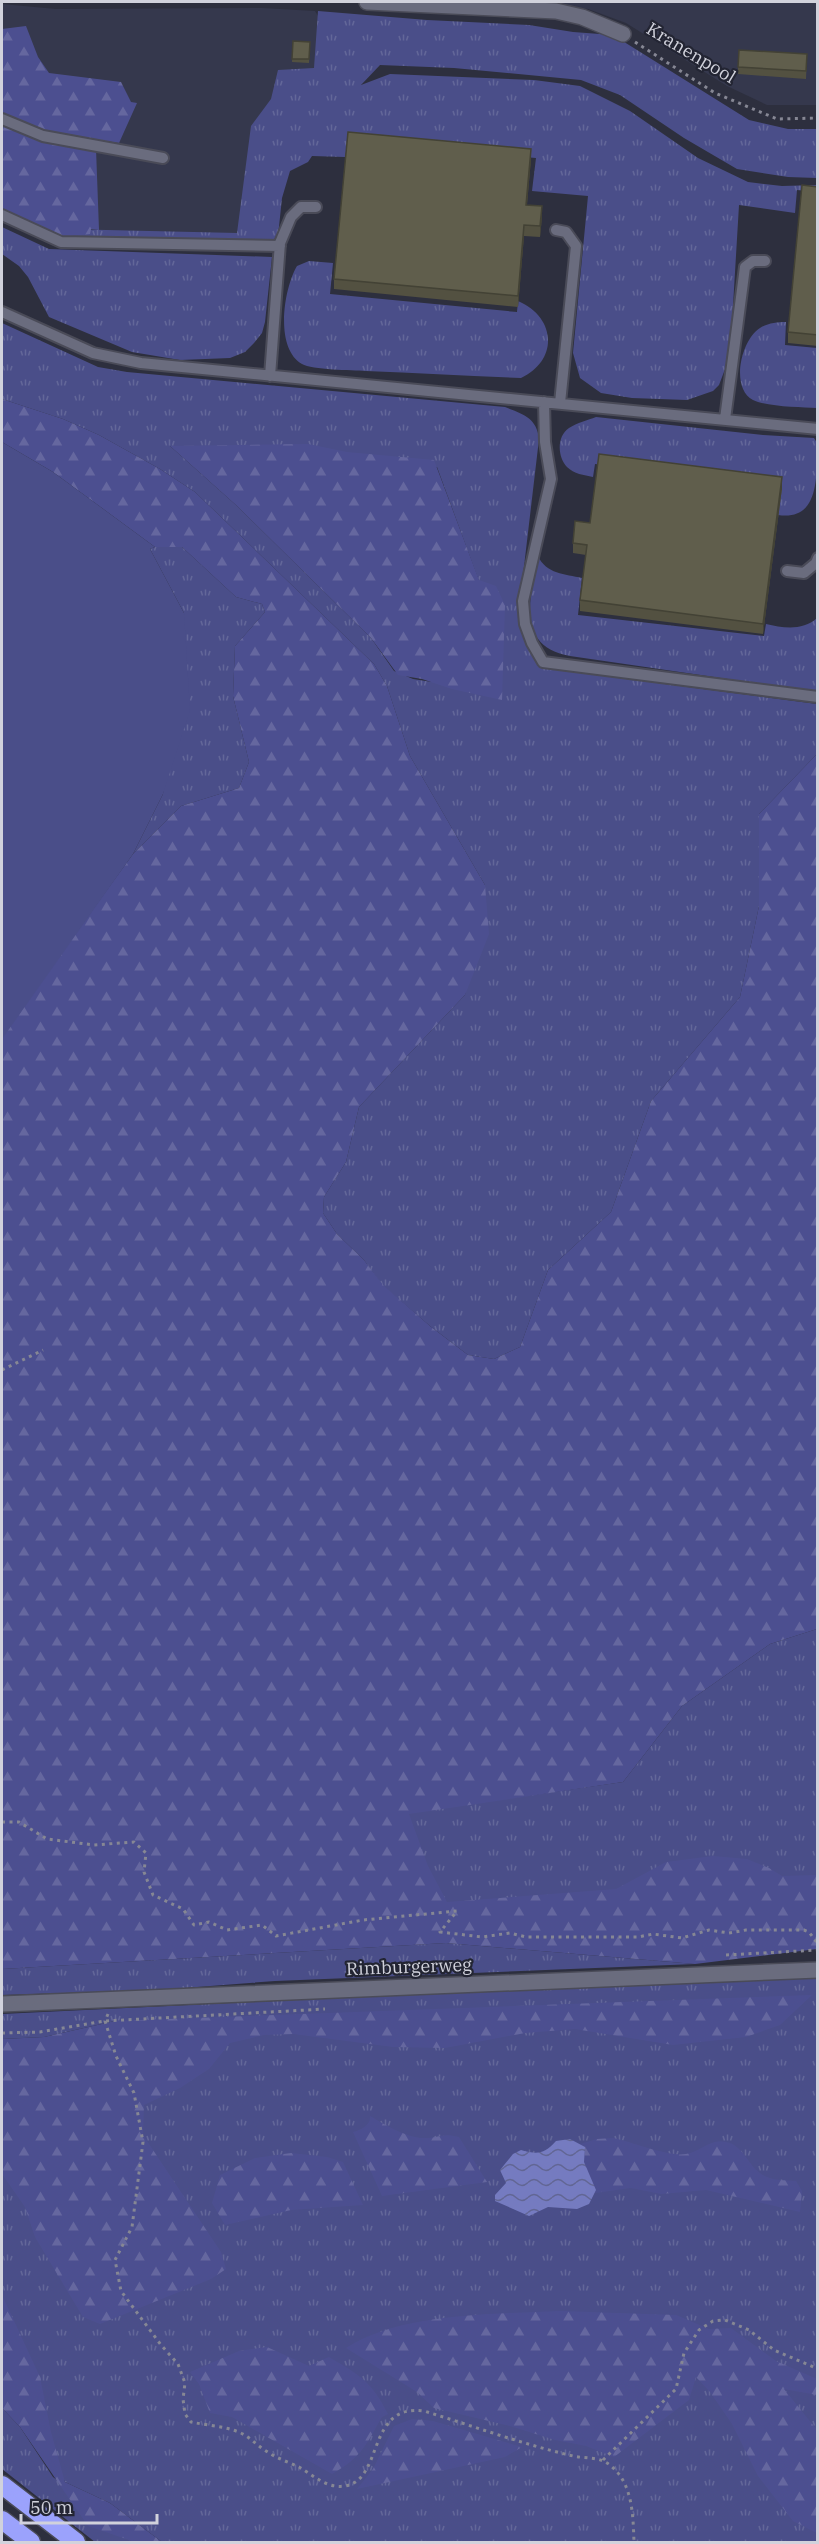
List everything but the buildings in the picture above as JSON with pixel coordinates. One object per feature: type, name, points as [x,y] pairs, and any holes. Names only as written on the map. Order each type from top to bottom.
[{"type":"highway","points":[[2,2485],[76,2542]]},
{"type":"highway","points":[[2,2520],[31,2542]]},
{"type":"street","name":"Kranenpool","points":[[367,2],[556,11],[582,17],[623,34]]},
{"type":"street","name":"Rimburgerweg","points":[[2,2004],[818,1970]]},
{"type":"lane","points":[[2,119],[43,136],[163,158]]},
{"type":"lane","points":[[270,376],[280,246],[291,217],[301,207],[316,207]]},
{"type":"lane","points":[[2,215],[61,242],[280,246]]},
{"type":"lane","points":[[556,230],[566,231],[576,246],[560,403]]},
{"type":"lane","points":[[725,419],[744,267],[753,261],[765,261]]},
{"type":"lane","points":[[2,312],[93,352],[141,363],[818,429]]},
{"type":"lane","points":[[544,402],[545,442],[551,479],[524,602],[525,624],[532,643],[543,662],[818,697]]},
{"type":"lane","points":[[787,571],[804,573],[816,563],[818,558]]},
{"type":"path","name":"Kranenpool","points":[[623,34],[715,93],[777,118],[818,118]]},
{"type":"path","points":[[2,1370],[43,1350]]},
{"type":"path","points":[[2,1822],[19,1822],[46,1839],[94,1845],[134,1842],[146,1853],[144,1872],[153,1895],[183,1910],[194,1925],[209,1922],[227,1930],[261,1925],[276,1936],[363,1920],[457,1911],[440,1932],[483,1936],[510,1933],[526,1937],[638,1937],[653,1934],[682,1938],[709,1930],[729,1933],[746,1930],[804,1930],[809,1932],[818,1944]]},
{"type":"path","points":[[105,2021],[116,2056],[134,2093],[143,2142],[132,2227],[115,2260],[121,2291],[177,2364],[184,2383],[185,2414],[191,2422],[235,2430],[250,2437],[266,2451],[322,2482],[347,2486],[357,2479],[367,2467],[391,2419],[410,2409],[424,2411],[575,2457],[603,2460],[613,2467],[625,2484],[632,2507],[634,2542]]},
{"type":"path","points":[[603,2460],[675,2389],[684,2353],[699,2330],[713,2321],[725,2320],[749,2331],[774,2350],[818,2369]]},
{"type":"shaded area","points":[[481,2],[817,2],[817,105],[767,105],[727,86],[626,23],[588,9]]},
{"type":"shaded area","points":[[2,4],[56,9],[262,8],[315,11],[324,26],[318,75],[252,237],[62,233],[2,205]]},
{"type":"green space","points":[[318,11],[529,25],[613,35],[749,120],[788,129],[817,129],[817,178],[788,177],[737,169],[684,138],[620,95],[581,80],[454,68],[380,65],[361,85],[390,74],[534,80],[580,86],[630,111],[698,158],[748,182],[782,186],[817,185],[817,192],[797,190],[795,213],[739,205],[730,356],[719,385],[713,391],[687,400],[632,398],[601,393],[580,378],[573,353],[588,196],[532,191],[536,158],[348,141],[345,157],[312,156],[308,162],[290,171],[282,198],[278,236],[272,241],[61,237],[2,211],[2,202],[62,229],[237,233],[251,126],[271,99],[278,70],[314,68]]},
{"type":"green space","points":[[26,26],[38,57],[49,73],[121,82],[131,102],[137,103],[119,143],[106,141],[96,149],[99,230],[91,229],[90,234],[61,237],[2,210],[2,29]]},
{"type":"green space","points":[[2,227],[49,249],[272,257],[262,333],[245,352],[230,358],[180,360],[132,352],[49,317],[28,277],[19,266],[2,254]]},
{"type":"green space","points":[[309,261],[333,263],[330,294],[517,312],[518,301],[531,308],[540,317],[546,328],[547,350],[542,361],[521,378],[323,369],[307,366],[293,356],[285,332],[284,317],[285,302],[292,276],[297,266]]},
{"type":"green space","points":[[786,322],[785,345],[817,348],[817,408],[759,402],[746,394],[742,385],[740,375],[743,353],[753,334],[766,325]]},
{"type":"green space","points":[[2,323],[98,367],[127,372],[505,407],[532,421],[539,439],[519,609],[526,640],[542,668],[817,704],[817,754],[759,814],[759,906],[740,997],[651,1101],[611,1212],[548,1270],[520,1347],[494,1359],[468,1355],[382,1285],[364,1260],[337,1234],[323,1213],[324,1197],[346,1162],[359,1107],[465,995],[485,885],[410,756],[387,686],[374,664],[195,492],[160,469],[99,435],[63,419],[2,399]],"holes":[[[170,446],[437,467],[479,581],[432,682],[413,679],[394,671],[371,638],[237,506]]]},
{"type":"green space","points":[[2,399],[63,419],[99,435],[160,469],[195,492],[374,664],[387,686],[410,756],[485,885],[489,934],[465,995],[359,1107],[346,1162],[324,1197],[323,1213],[337,1234],[364,1260],[383,1285],[468,1355],[494,1359],[520,1347],[548,1270],[611,1212],[651,1101],[740,997],[759,906],[759,814],[817,754],[817,1629],[770,1644],[682,1706],[623,1782],[409,1814],[428,1866],[447,1902],[616,1889],[666,1862],[713,1856],[747,1859],[782,1876],[817,1875],[817,1949],[695,1964],[446,1943],[2,1969],[2,1035],[133,854],[181,806],[239,788],[249,762],[233,696],[235,646],[265,612],[262,604],[236,597],[182,547],[155,547],[53,472],[2,442]]},
{"type":"green space","points":[[596,417],[763,435],[814,438],[817,443],[817,456],[813,494],[801,511],[791,515],[778,515],[781,486],[595,464],[593,477],[576,473],[567,467],[561,457],[560,441],[572,426]]},
{"type":"green space","points":[[2,442],[53,472],[155,547],[150,549],[184,613],[190,710],[163,794],[133,854],[2,1039]]},
{"type":"green space","points":[[308,444],[347,452],[434,460],[479,580],[496,586],[505,605],[502,700],[398,675],[371,638],[237,506],[170,446]]},
{"type":"green space","points":[[182,547],[236,597],[262,604],[265,612],[235,646],[233,696],[249,762],[239,788],[181,806],[133,854],[163,794],[184,613],[150,549]]},
{"type":"green space","points":[[538,556],[541,562],[551,570],[582,578],[578,615],[764,636],[766,624],[799,627],[817,618],[817,692],[570,656],[552,650],[540,642],[533,631],[530,617],[532,587]]},
{"type":"green space","points":[[817,1629],[817,1914],[420,1924],[408,1813],[623,1782],[682,1706],[770,1644]]},
{"type":"green space","points":[[446,1943],[695,1964],[275,1981],[158,1990],[2,1995],[2,1969]]},
{"type":"green space","points":[[817,1975],[817,2542],[162,2542],[110,2503],[65,2482],[2,2346],[2,2057],[115,2021],[44,2037],[2,2039],[2,2014]]},
{"type":"green space","points":[[812,1995],[780,2025],[746,2037],[673,2045],[575,2029],[525,2033],[445,2048],[393,2047],[293,2034],[264,2035],[230,2043],[209,2069],[180,2088],[144,2105],[143,2135],[221,2252],[226,2269],[211,2279],[100,2324],[83,2317],[35,2237],[25,2207],[2,2174],[2,2039],[44,2037],[115,2021]]},
{"type":"green space","points":[[370,2116],[395,2130],[415,2137],[448,2135],[459,2137],[487,2182],[382,2196],[353,2132],[367,2124]]},
{"type":"green space","points":[[613,2138],[679,2154],[691,2153],[715,2142],[732,2144],[764,2176],[777,2180],[796,2181],[802,2191],[800,2212],[706,2190],[661,2194],[631,2188],[595,2193],[596,2190],[584,2162],[585,2147],[580,2144],[597,2139]]},
{"type":"green space","points":[[291,2153],[327,2157],[343,2162],[363,2205],[291,2210],[225,2225],[212,2203],[220,2175],[255,2158]]},
{"type":"green space","points":[[2,2295],[40,2377],[51,2432],[65,2482],[110,2503],[162,2542],[135,2542],[88,2526],[20,2427],[2,2408]]},
{"type":"green space","points":[[561,2311],[676,2315],[709,2329],[731,2328],[776,2361],[817,2379],[817,2395],[784,2389],[817,2430],[817,2533],[793,2521],[758,2476],[732,2424],[710,2392],[696,2377],[689,2400],[614,2457],[586,2446],[434,2408],[417,2392],[346,2348],[368,2336],[421,2321],[450,2317]]},
{"type":"green space","points":[[267,2347],[309,2366],[329,2357],[364,2380],[388,2414],[382,2417],[367,2443],[356,2456],[332,2474],[232,2417],[210,2413],[199,2384],[190,2372],[239,2351]]},
{"type":"green space","points":[[2,2408],[20,2427],[53,2477],[135,2542],[95,2542],[2,2469]]},
{"type":"green space","points":[[412,2419],[433,2421],[522,2447],[505,2457],[357,2489],[373,2469],[394,2426]]},
{"type":"water","points":[[570,2139],[585,2147],[584,2162],[596,2190],[589,2204],[577,2209],[548,2207],[529,2216],[495,2201],[495,2195],[506,2183],[500,2170],[513,2154],[521,2150],[532,2153],[540,2152],[548,2149],[556,2141]]}]
